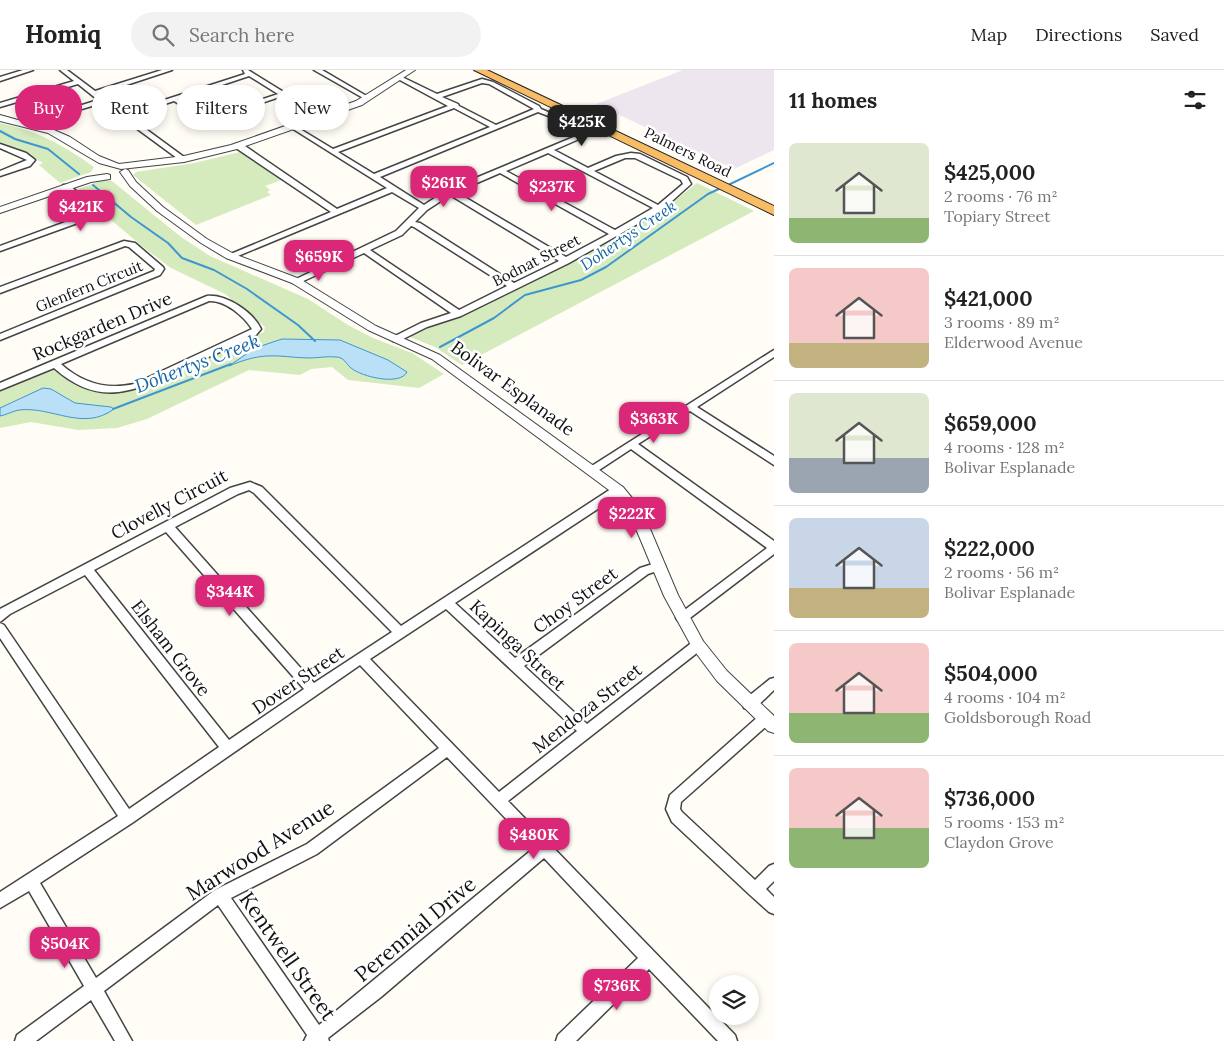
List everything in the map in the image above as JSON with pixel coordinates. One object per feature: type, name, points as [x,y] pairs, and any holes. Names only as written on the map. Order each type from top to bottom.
[{"type":"highway","name":"Palmers Road","points":[[479,70],[700,175],[766,199]]},
{"type":"highway","name":"Palmers Road","points":[[659,143],[766,199],[774,211]]},
{"type":"street","points":[[0,79],[12,72],[30,70]]},
{"type":"street","points":[[63,70],[92,92]]},
{"type":"street","points":[[138,70],[148,76]]},
{"type":"street","points":[[119,85],[169,70]]},
{"type":"street","points":[[243,70],[275,89]]},
{"type":"street","points":[[317,70],[367,98]]},
{"type":"street","points":[[349,105],[367,98],[411,70]]},
{"type":"street","points":[[167,100],[250,74]]},
{"type":"street","points":[[400,78],[456,105],[497,128]]},
{"type":"street","points":[[0,105],[79,82]]},
{"type":"street","points":[[438,96],[474,82],[486,82],[537,107],[538,110],[561,119]]},
{"type":"street","points":[[174,98],[202,116],[212,118],[275,97]]},
{"type":"street","points":[[333,152],[456,105]]},
{"type":"street","points":[[374,177],[538,110]]},
{"type":"street","name":"Bolivar Esplanade","points":[[0,118],[15,121]]},
{"type":"street","points":[[296,282],[399,232],[424,208],[450,192],[600,128]]},
{"type":"street","name":"Bolivar Esplanade","points":[[44,130],[82,148],[105,171],[132,184],[180,224],[230,256],[296,282],[372,328],[441,360],[618,490],[635,510],[682,618],[698,645],[722,676],[769,722]]},
{"type":"street","points":[[143,130],[181,159]]},
{"type":"street","points":[[0,210],[90,179],[105,171],[120,176],[122,169],[181,159],[239,146],[284,130]]},
{"type":"street","points":[[298,130],[424,208]]},
{"type":"street","points":[[0,146],[31,160],[27,164],[0,174]]},
{"type":"street","points":[[239,146],[336,212]]},
{"type":"street","points":[[548,150],[659,208]]},
{"type":"street","name":"Bodnat Street","points":[[396,339],[414,329],[458,314],[566,261],[659,208],[686,186],[686,181],[637,156],[631,155],[624,156],[588,171]]},
{"type":"street","name":"Bolivar Esplanade","points":[[105,171],[122,169],[132,184]]},
{"type":"street","points":[[500,170],[615,234]]},
{"type":"street","points":[[0,249],[94,214],[93,210],[66,187]]},
{"type":"street","points":[[230,256],[392,189]]},
{"type":"street","points":[[450,192],[566,261]]},
{"type":"street","points":[[410,223],[417,225],[514,287]]},
{"type":"street","name":"Glenfern Circuit","points":[[0,290],[124,244],[132,245],[160,269],[157,273],[0,337]]},
{"type":"street","points":[[364,249],[458,314]]},
{"type":"street","name":"Rockgarden Drive","points":[[0,387],[207,299],[218,298],[224,300],[255,325],[256,330],[137,386],[114,391],[96,388],[65,373],[55,364]]},
{"type":"street","points":[[592,470],[774,353]]},
{"type":"street","points":[[690,406],[774,461]]},
{"type":"street","points":[[630,444],[774,547],[682,618]]},
{"type":"street","name":"Clovelly Circuit","points":[[0,616],[6,611],[239,488],[254,487],[401,633]]},
{"type":"street","name":"Dover Street","points":[[0,901],[127,818],[361,658],[618,490]]},
{"type":"street","points":[[167,526],[313,690]]},
{"type":"street","name":"Choy Street","points":[[514,666],[644,572],[658,566]]},
{"type":"street","name":"Elsham Grove","points":[[87,568],[228,748]]},
{"type":"street","name":"Kapinga Street","points":[[447,603],[587,732]]},
{"type":"street","points":[[0,628],[127,818]]},
{"type":"street","name":"Mendoza Street","points":[[498,801],[698,645]]},
{"type":"street","points":[[361,658],[728,1041]]},
{"type":"street","points":[[749,704],[774,683]]},
{"type":"street","points":[[769,722],[675,799],[673,809],[677,817],[774,907]]},
{"type":"street","name":"Marwood Avenue","points":[[23,1041],[220,895],[312,849],[447,749]]},
{"type":"street","name":"Perennial Drive","points":[[317,1040],[544,848]]},
{"type":"street","points":[[755,890],[774,871]]},
{"type":"street","points":[[31,881],[124,1041]]},
{"type":"street","name":"Kentwell Street","points":[[220,895],[317,1040]]},
{"type":"street","points":[[564,1041],[648,958]]},
{"type":"shaded area","points":[[683,70],[774,70],[774,150],[734,169],[596,104]]},
{"type":"green space","points":[[0,123],[15,126],[15,130],[26,130],[50,140],[94,167],[91,172],[60,183],[39,165],[43,163],[30,155],[0,143]]},
{"type":"green space","points":[[240,152],[282,178],[281,180],[265,186],[270,190],[267,192],[271,195],[196,225],[133,175],[136,172],[194,163]]},
{"type":"green space","points":[[103,180],[112,181],[181,237],[210,256],[308,299],[348,325],[373,338],[412,353],[444,374],[419,388],[348,380],[332,367],[311,369],[300,375],[249,370],[147,419],[117,428],[78,430],[31,422],[0,428],[0,391],[49,370],[55,370],[90,389],[100,392],[130,391],[264,332],[265,327],[225,294],[171,268],[77,191]]},
{"type":"green space","points":[[697,183],[754,211],[462,365],[435,347],[410,337],[410,334],[424,327],[456,319],[589,253],[663,210]]},
{"type":"water","points":[[282,339],[340,340],[388,360],[407,372],[397,379],[381,379],[356,371],[339,357],[266,356],[256,357],[229,366],[255,348]]},
{"type":"water","points":[[43,388],[51,389],[75,403],[111,407],[114,409],[91,418],[67,417],[31,410],[19,410],[0,416],[0,408]]},
{"type":"waterway","points":[[0,131],[15,139],[48,149],[79,174]]},
{"type":"waterway","name":"Dohertys Creek","points":[[726,186],[774,163]]},
{"type":"waterway","points":[[93,185],[131,217],[168,243],[182,258],[214,270],[247,289],[298,325],[315,341]]},
{"type":"waterway","name":"Dohertys Creek","points":[[440,347],[494,318],[525,295],[581,280],[606,267],[708,194],[721,188]]},
{"type":"waterway","name":"Dohertys Creek","points":[[113,409],[231,364]]}]
